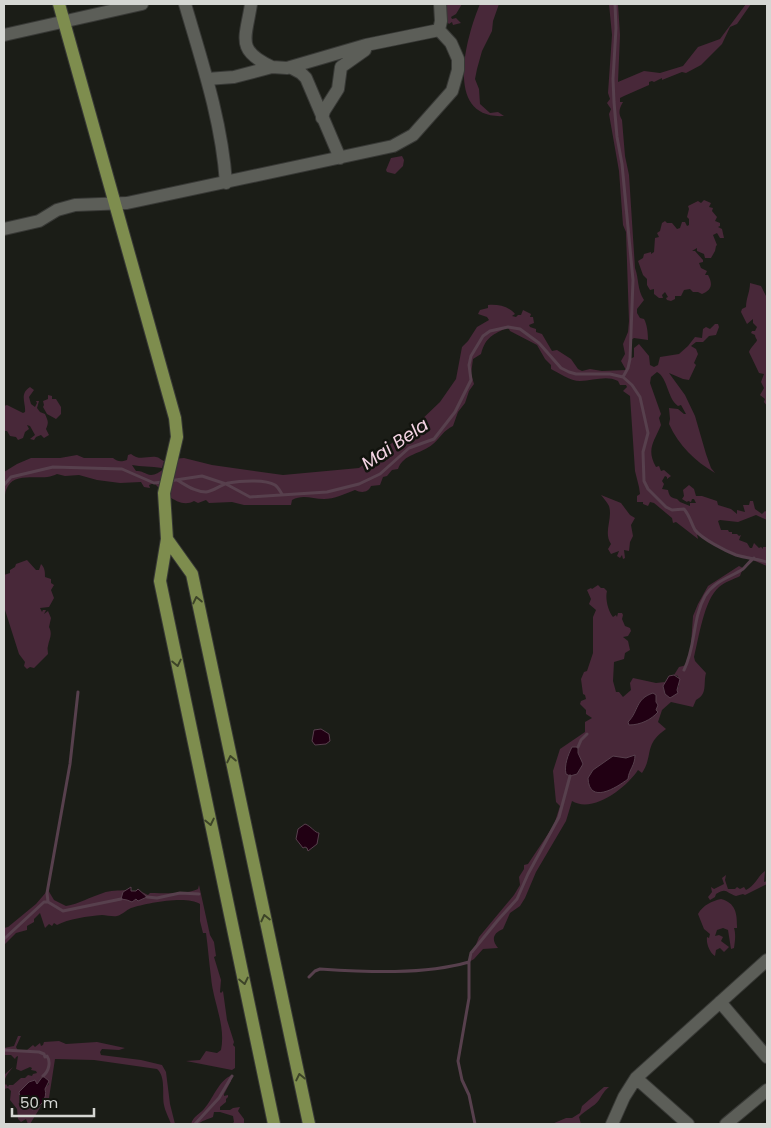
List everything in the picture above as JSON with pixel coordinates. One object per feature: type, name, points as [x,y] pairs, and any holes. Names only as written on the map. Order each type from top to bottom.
[{"type":"main road","points":[[59,4],[175,418],[177,437],[164,493],[167,539],[160,581],[274,1124]]},
{"type":"main road","points":[[167,539],[192,574],[309,1124]]},
{"type":"street","points":[[4,35],[142,4]]},
{"type":"street","points":[[185,4],[207,79],[221,140],[226,183]]},
{"type":"street","points":[[251,4],[245,32],[246,46],[256,60],[272,68],[290,67],[376,43],[439,30]]},
{"type":"street","points":[[439,30],[441,21],[440,4]]},
{"type":"street","points":[[4,229],[38,221],[57,210],[75,205],[127,203],[393,146],[413,134],[452,91],[458,70],[458,59],[451,43],[439,30]]},
{"type":"street","points":[[322,118],[324,111],[338,89],[340,67],[344,62],[376,43]]},
{"type":"street","points":[[290,67],[302,73],[306,78],[340,158]]},
{"type":"street","points":[[207,79],[234,77],[272,68]]},
{"type":"street","points":[[612,1124],[624,1096],[636,1078],[767,960]]},
{"type":"street","points":[[720,1002],[767,1057]]},
{"type":"street","points":[[636,1078],[688,1124]]},
{"type":"street","points":[[726,1124],[767,1090]]},
{"type":"shaded area","points":[[445,4],[462,4],[456,14],[451,17],[452,19],[456,18],[461,23],[453,25],[452,22],[449,24],[445,20]]},
{"type":"shaded area","points":[[480,4],[499,4],[493,21],[492,31],[482,51],[475,79],[479,89],[480,104],[490,113],[498,112],[504,116],[485,114],[472,105],[466,90],[464,73],[466,54]]},
{"type":"shaded area","points":[[609,4],[618,4],[620,35],[618,82],[644,71],[660,73],[683,66],[698,47],[720,39],[746,4],[751,4],[737,24],[730,27],[722,44],[701,65],[686,73],[682,72],[662,80],[662,78],[649,82],[649,85],[620,98],[620,102],[623,102],[620,113],[629,175],[635,268],[640,292],[644,300],[637,309],[637,313],[645,321],[648,337],[648,340],[634,338],[631,340],[630,359],[634,357],[634,348],[639,344],[649,356],[650,365],[654,367],[658,365],[660,357],[679,354],[695,337],[702,338],[703,329],[706,327],[710,329],[715,324],[718,324],[719,327],[716,335],[709,336],[703,342],[696,342],[691,346],[696,349],[698,354],[694,363],[696,365],[689,380],[669,373],[685,395],[695,416],[706,454],[715,473],[694,458],[673,432],[669,424],[669,408],[678,409],[686,414],[681,405],[678,406],[674,402],[661,375],[657,372],[651,377],[650,383],[661,414],[659,418],[661,425],[651,450],[653,461],[656,467],[659,466],[661,471],[664,470],[671,476],[667,479],[665,476],[662,481],[664,484],[662,489],[668,490],[672,497],[690,506],[690,503],[696,503],[694,499],[691,502],[687,502],[682,499],[684,496],[683,490],[689,485],[694,489],[696,496],[717,501],[718,505],[731,509],[737,514],[737,510],[745,512],[743,505],[749,505],[750,501],[753,501],[755,509],[762,514],[765,511],[767,512],[767,520],[756,515],[738,522],[718,521],[721,530],[728,530],[732,534],[741,535],[739,540],[747,543],[750,548],[752,548],[754,543],[759,548],[767,547],[767,566],[737,555],[697,534],[698,539],[676,522],[673,523],[672,518],[654,503],[650,502],[648,506],[643,504],[643,502],[637,502],[637,496],[640,494],[635,471],[630,396],[623,391],[627,387],[626,385],[620,385],[618,381],[609,378],[572,380],[551,369],[551,365],[537,345],[510,331],[508,327],[491,337],[485,343],[481,354],[473,359],[471,374],[474,384],[469,391],[465,403],[458,412],[453,426],[428,448],[404,460],[398,469],[392,470],[387,476],[383,477],[380,485],[371,486],[366,491],[355,490],[328,499],[300,497],[292,500],[291,505],[244,505],[232,502],[209,503],[206,500],[198,503],[194,501],[183,503],[172,499],[154,483],[149,485],[150,488],[144,487],[141,482],[120,483],[79,475],[65,476],[57,474],[17,479],[12,482],[6,492],[4,509],[4,472],[31,458],[60,458],[77,455],[84,458],[113,458],[121,461],[127,460],[128,455],[131,454],[140,458],[157,457],[164,461],[162,468],[132,465],[136,471],[150,475],[162,471],[173,459],[184,458],[212,465],[283,475],[359,468],[417,424],[440,402],[456,379],[462,347],[477,327],[489,320],[487,317],[478,314],[480,310],[488,308],[488,305],[506,307],[515,314],[512,316],[516,317],[521,315],[523,310],[531,314],[530,317],[533,317],[534,323],[529,325],[530,327],[542,334],[552,351],[557,350],[571,359],[578,369],[582,371],[590,369],[602,371],[626,370],[621,361],[625,354],[623,344],[628,332],[629,321],[626,232],[623,225],[619,171],[609,114],[611,109],[607,103],[610,99],[608,93],[612,35]]},
{"type":"shaded area","points":[[402,156],[404,160],[403,166],[395,174],[387,172],[386,170],[391,158]]},
{"type":"shaded area","points":[[704,200],[711,203],[709,207],[713,208],[712,211],[717,217],[715,221],[720,223],[718,227],[722,229],[724,238],[720,238],[717,233],[713,235],[717,245],[711,258],[705,258],[704,254],[697,251],[697,248],[692,251],[695,251],[703,260],[703,262],[699,263],[701,268],[707,271],[705,275],[708,275],[710,278],[710,289],[702,294],[693,292],[690,289],[684,290],[681,296],[675,296],[675,299],[671,301],[667,300],[666,298],[668,297],[665,292],[662,295],[663,298],[659,298],[654,294],[654,289],[650,290],[647,285],[647,279],[643,275],[638,261],[643,258],[644,254],[654,252],[655,238],[659,237],[657,233],[660,231],[662,223],[665,221],[672,223],[677,229],[680,228],[682,222],[685,222],[687,226],[689,225],[687,217],[688,206],[698,201],[701,203]]},
{"type":"shaded area","points":[[750,283],[761,286],[767,298],[767,406],[764,402],[765,399],[760,395],[764,388],[761,382],[764,374],[759,373],[749,352],[757,340],[755,335],[751,333],[757,327],[753,323],[753,319],[747,324],[741,312],[746,307]]},
{"type":"shaded area","points":[[30,387],[34,390],[29,397],[31,404],[35,407],[36,401],[39,401],[37,408],[45,414],[48,422],[46,429],[49,435],[44,438],[41,435],[34,440],[30,439],[35,435],[30,426],[27,425],[29,429],[25,432],[23,438],[18,440],[16,437],[10,436],[7,431],[4,431],[4,406],[7,405],[23,413],[25,412],[24,396]]},
{"type":"shaded area","points":[[48,395],[52,396],[52,399],[56,399],[61,407],[61,414],[56,419],[47,414],[43,407],[43,401],[48,399]]},
{"type":"shaded area","points":[[601,495],[621,503],[630,515],[635,518],[631,525],[633,536],[629,551],[624,550],[625,558],[623,559],[622,555],[620,558],[617,556],[619,551],[611,554],[608,549],[611,544],[608,535],[610,511],[609,506]]},
{"type":"shaded area","points":[[27,560],[36,570],[39,570],[41,564],[45,577],[51,579],[51,583],[54,585],[51,590],[54,598],[49,607],[40,608],[42,612],[46,610],[44,614],[48,611],[51,618],[48,654],[34,668],[30,667],[27,669],[24,666],[25,662],[19,654],[5,610],[4,575],[10,573],[10,570],[16,564]]},
{"type":"shaded area","points":[[739,566],[743,568],[740,576],[719,587],[709,601],[703,619],[694,657],[695,661],[706,673],[704,692],[700,698],[696,700],[693,707],[671,702],[662,710],[658,722],[666,729],[651,745],[648,761],[642,773],[638,770],[618,791],[599,801],[590,804],[580,804],[572,801],[566,821],[536,872],[525,898],[520,906],[510,913],[503,929],[495,935],[494,942],[498,948],[483,949],[469,962],[479,937],[514,895],[520,885],[519,877],[524,869],[524,865],[528,864],[554,825],[560,806],[556,802],[553,771],[560,749],[585,732],[585,722],[592,718],[586,714],[586,710],[580,704],[581,701],[586,699],[583,694],[581,679],[584,672],[587,671],[593,653],[593,617],[596,610],[589,604],[591,599],[587,590],[598,585],[604,588],[607,591],[608,608],[611,614],[613,617],[616,615],[617,617],[618,613],[622,613],[625,626],[630,628],[631,631],[628,636],[623,637],[628,641],[630,650],[625,653],[624,659],[614,662],[613,681],[616,692],[619,692],[623,697],[631,690],[630,683],[633,678],[656,683],[665,682],[663,686],[665,694],[668,696],[674,695],[679,686],[678,676],[674,675],[679,667],[687,665],[690,658],[693,616],[698,604],[708,586]]},
{"type":"shaded area","points":[[674,675],[680,679],[678,693],[670,698],[665,694],[663,686],[669,676]]},
{"type":"shaded area","points":[[653,693],[656,695],[658,705],[656,710],[658,712],[645,722],[629,725],[628,722],[640,702]]},
{"type":"shaded area","points":[[321,729],[329,734],[330,741],[326,744],[315,745],[312,741],[314,730]]},
{"type":"shaded area","points":[[572,747],[578,747],[578,753],[583,764],[577,774],[570,776],[566,774],[566,767]]},
{"type":"shaded area","points":[[635,755],[628,779],[610,790],[598,793],[593,791],[588,778],[593,770],[613,756],[626,758]]},
{"type":"shaded area","points":[[305,824],[319,833],[317,844],[308,851],[296,839],[298,829]]},
{"type":"shaded area","points":[[765,871],[764,882],[767,881],[767,884],[745,895],[736,896],[725,891],[716,894],[710,900],[708,897],[712,892],[711,887],[714,889],[724,884],[722,878],[726,875],[725,880],[728,889],[744,887],[746,890]]},
{"type":"shaded area","points":[[199,885],[210,935],[214,942],[216,956],[214,957],[221,980],[220,992],[223,991],[227,1020],[235,1047],[235,1068],[232,1070],[186,1061],[200,1060],[206,1051],[217,1053],[221,1050],[222,1041],[221,1023],[212,986],[206,933],[203,933],[200,921],[200,904],[186,900],[156,902],[131,908],[117,916],[85,917],[57,925],[54,923],[52,926],[49,924],[45,928],[40,913],[34,919],[34,922],[27,926],[27,930],[16,933],[4,945],[4,928],[8,927],[36,904],[48,890],[54,900],[66,906],[109,891],[126,890],[123,892],[138,901],[146,897],[142,892],[148,895],[150,893],[187,892],[198,889]]},
{"type":"shaded area","points":[[131,887],[131,891],[138,889],[147,897],[138,901],[136,899],[132,902],[121,899],[123,892]]},
{"type":"shaded area","points":[[721,899],[733,906],[737,917],[737,928],[734,928],[734,948],[731,949],[728,930],[723,928],[717,930],[715,936],[723,937],[721,941],[729,947],[724,952],[720,948],[716,950],[715,956],[710,951],[707,942],[707,937],[709,938],[710,934],[704,929],[698,914],[708,904]]},
{"type":"shaded area","points":[[18,1036],[21,1036],[16,1047],[18,1051],[27,1050],[33,1045],[35,1047],[40,1043],[41,1046],[44,1042],[59,1041],[66,1044],[97,1042],[125,1048],[119,1050],[102,1049],[101,1055],[141,1060],[162,1065],[166,1072],[170,1104],[175,1124],[171,1124],[165,1110],[163,1081],[157,1069],[94,1060],[55,1059],[49,1098],[43,1103],[30,1124],[28,1124],[26,1119],[21,1122],[18,1119],[17,1109],[10,1100],[11,1091],[8,1088],[4,1089],[4,1075],[13,1067],[5,1080],[5,1085],[8,1087],[21,1078],[37,1073],[31,1070],[32,1068],[30,1067],[21,1071],[16,1069],[18,1056],[15,1059],[11,1055],[4,1055],[4,1048],[14,1046]],"holes":[[[43,1076],[49,1084],[45,1088],[43,1103],[40,1107],[32,1110],[31,1106],[24,1105],[22,1089],[26,1085],[35,1081],[37,1084]]]},
{"type":"shaded area","points":[[43,1076],[49,1081],[45,1089],[45,1096],[40,1105],[32,1110],[31,1106],[24,1105],[20,1100],[19,1092],[29,1082],[35,1080],[37,1084]]},
{"type":"shaded area","points":[[230,1076],[231,1081],[224,1094],[224,1096],[228,1095],[228,1097],[226,1102],[220,1107],[220,1110],[240,1107],[238,1111],[244,1119],[244,1124],[232,1124],[234,1122],[233,1116],[214,1112],[213,1117],[199,1124],[191,1124],[207,1105],[222,1082]]},
{"type":"shaded area","points":[[604,1087],[609,1087],[597,1102],[579,1117],[581,1124],[552,1124],[566,1118],[572,1118],[580,1113],[582,1106]]},
{"type":"waterway","points":[[615,4],[614,102],[633,280],[630,359],[623,377]]},
{"type":"waterway","name":"Mai Bela","points":[[169,481],[202,476],[226,484],[250,497],[327,492],[359,484],[380,474],[409,448],[434,439],[455,412],[471,380],[469,365],[471,356],[483,336],[490,331],[508,327],[520,329],[539,343],[561,368],[569,372],[576,374],[610,374],[623,377],[632,385],[640,397],[648,433],[643,452],[644,481],[648,489],[666,507],[672,510],[684,509],[695,530],[708,541],[736,555],[767,562]]},
{"type":"waterway","name":"Mai Bela","points":[[4,485],[11,477],[53,467],[122,469],[154,483],[163,482]]},
{"type":"waterway","name":"Mai Bela","points":[[177,480],[194,490],[202,492],[228,483],[259,481],[275,485],[282,494]]},
{"type":"waterway","points":[[684,670],[691,652],[698,614],[705,596],[722,580],[743,569],[754,558]]},
{"type":"waterway","points":[[48,902],[47,893],[70,764],[78,692]]},
{"type":"waterway","points":[[578,747],[581,740],[587,734]]},
{"type":"waterway","points":[[475,1124],[469,1095],[462,1080],[458,1061],[469,998],[469,962],[471,953],[517,899],[528,874],[559,817],[570,776]]},
{"type":"waterway","points":[[147,897],[157,898],[180,893],[199,894]]},
{"type":"waterway","points":[[4,939],[44,902],[48,902],[63,911],[121,899]]},
{"type":"waterway","points":[[309,977],[320,969],[395,972],[433,969],[469,962]]},
{"type":"waterway","points":[[4,1050],[44,1054],[45,1057],[47,1056],[49,1066],[43,1076]]},
{"type":"waterway","points":[[195,1124],[219,1098],[232,1076]]}]
